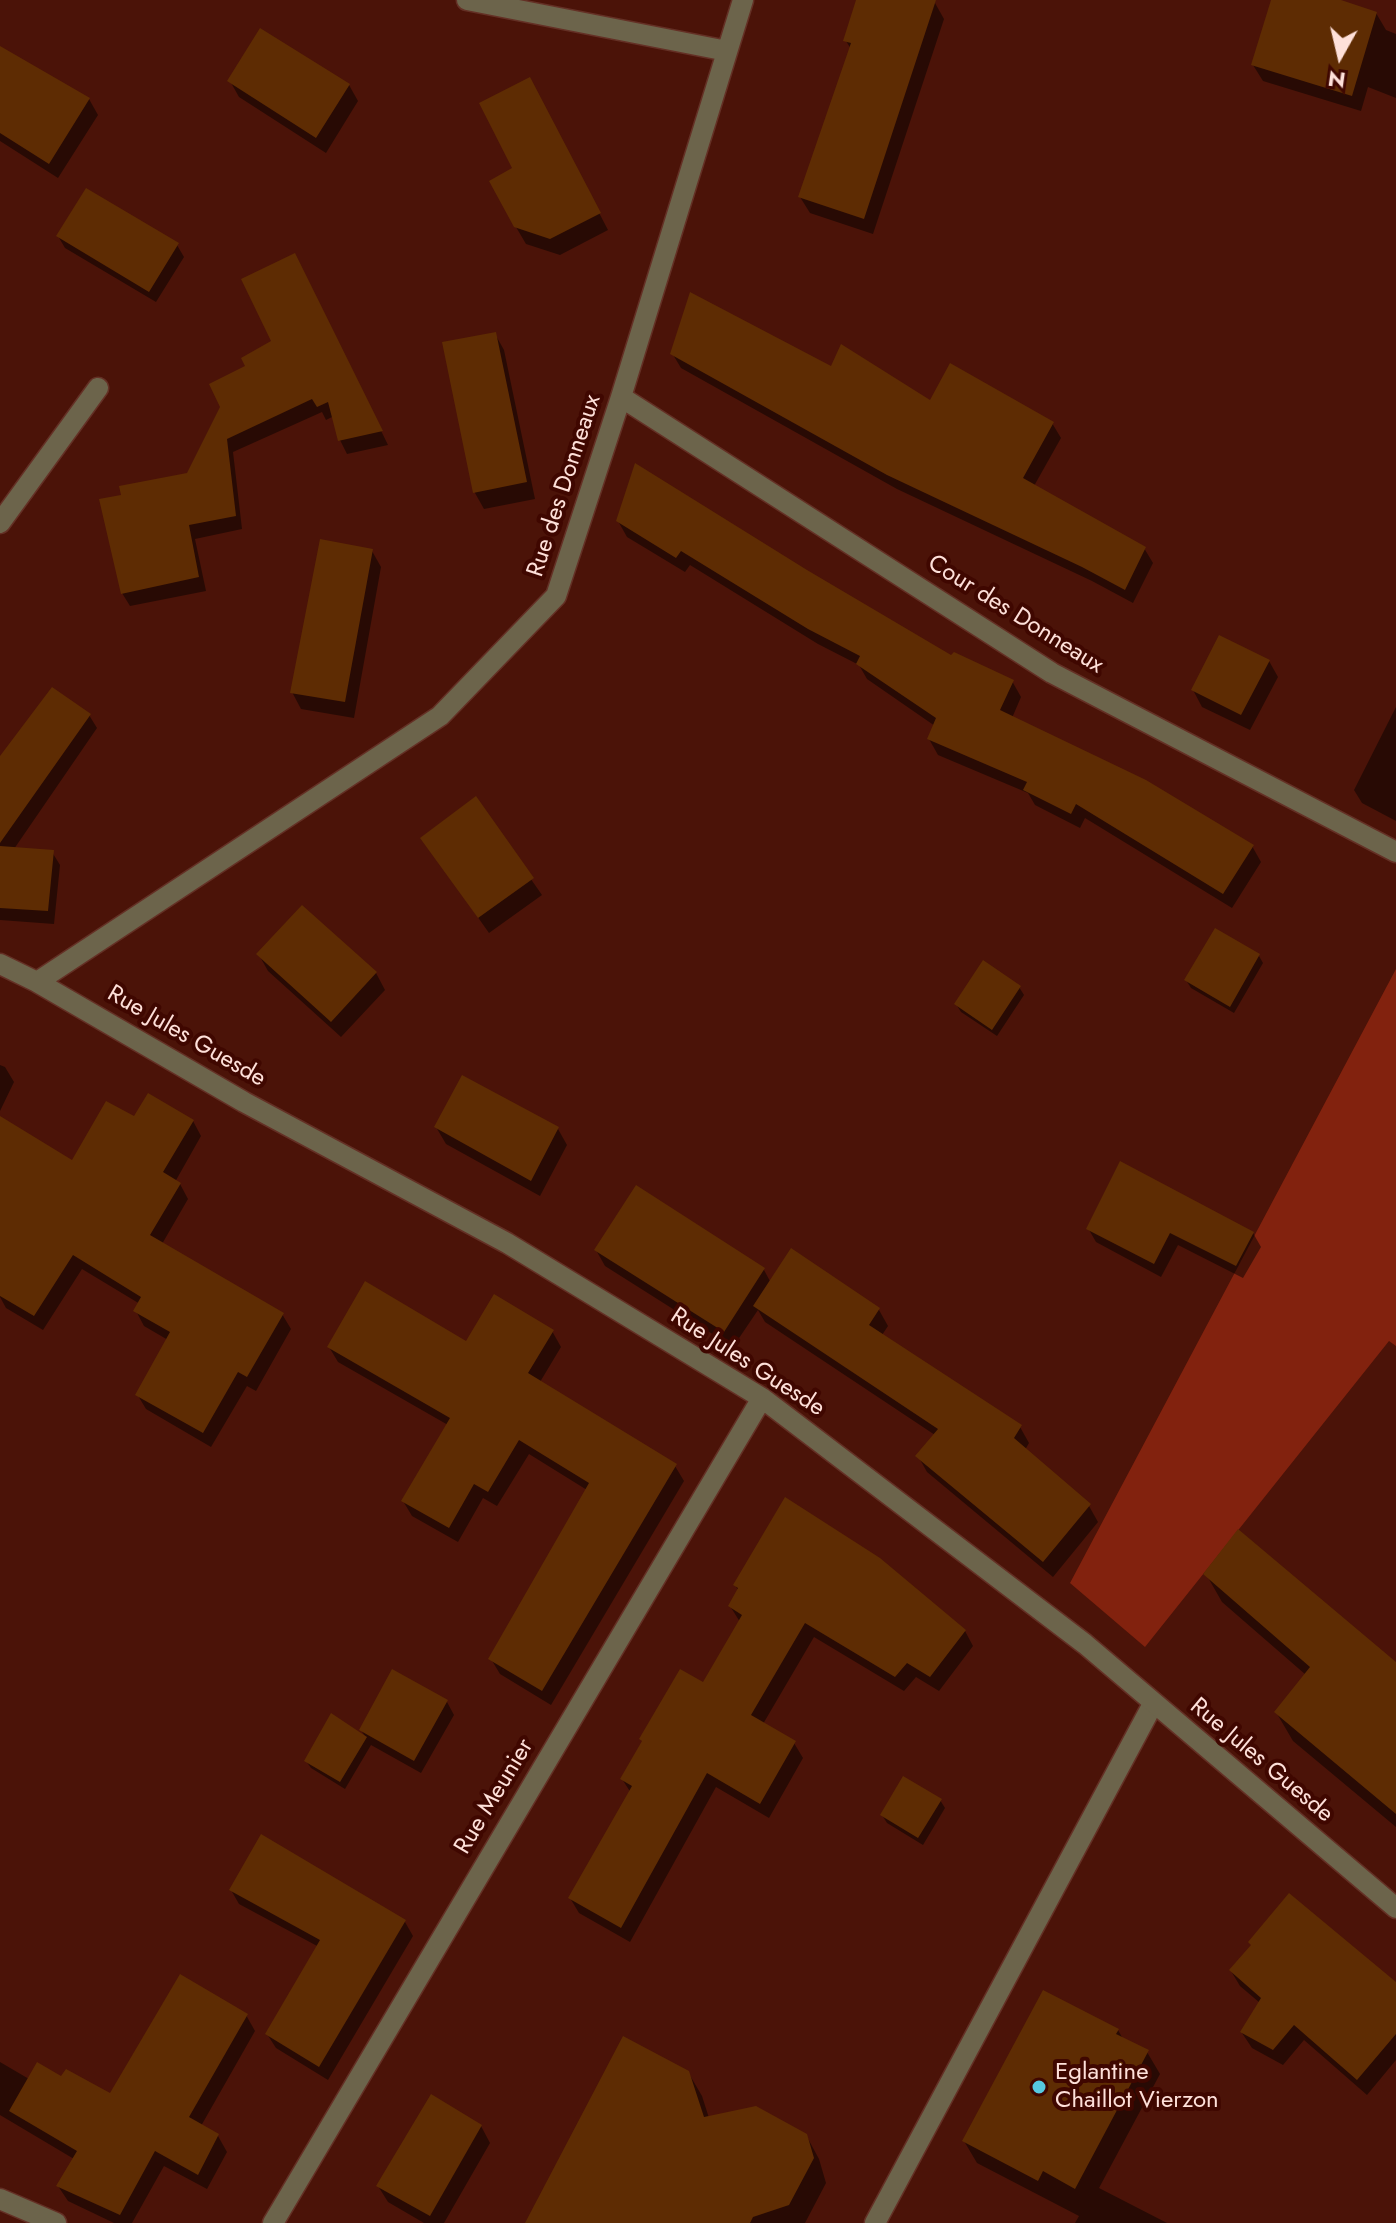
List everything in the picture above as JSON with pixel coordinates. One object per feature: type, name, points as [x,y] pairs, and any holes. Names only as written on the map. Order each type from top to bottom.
[{"type":"street","points":[[467,0],[727,51]]},
{"type":"street","name":"Rue des Donneaux","points":[[37,982],[440,716],[556,596],[621,397],[743,0]]},
{"type":"street","points":[[0,523],[98,388]]},
{"type":"street","name":"Cour des Donneaux","points":[[621,397],[1052,673],[1396,852]]},
{"type":"street","name":"Rue Jules Guesde","points":[[0,964],[37,982],[244,1102],[507,1243],[762,1398],[1085,1644],[1396,1908]]},
{"type":"street","name":"Rue Meunier","points":[[273,2223],[762,1398]]},
{"type":"street","points":[[875,2223],[1153,1704]]},
{"type":"street","points":[[0,2199],[56,2223]]},
{"type":"shaded area","points":[[1396,969],[1396,1346],[1389,1341],[1145,1647],[1070,1583]]},
{"type":"building","points":[[856,0],[936,0],[864,219],[798,197],[851,43],[843,41]]},
{"type":"building","points":[[1271,0],[1341,0],[1377,12],[1352,96],[1251,65]]},
{"type":"building","points":[[260,28],[350,84],[316,138],[227,81]]},
{"type":"building","points":[[0,46],[90,98],[49,164],[0,133]]},
{"type":"building","points":[[530,77],[601,213],[550,239],[514,227],[489,181],[512,168],[479,103]]},
{"type":"building","points":[[86,188],[179,243],[149,292],[56,236]]},
{"type":"building","points":[[295,253],[383,431],[338,441],[328,402],[317,407],[312,399],[227,439],[236,516],[189,525],[199,577],[121,594],[99,499],[121,495],[119,486],[187,473],[220,407],[209,384],[245,366],[241,358],[271,341],[241,279]]},
{"type":"building","points":[[690,292],[831,366],[841,344],[930,400],[950,363],[1054,422],[1023,478],[1146,547],[1125,590],[887,475],[670,354]]},
{"type":"building","points":[[496,332],[527,482],[473,493],[442,342]]},
{"type":"building","points":[[635,463],[951,655],[954,652],[1014,680],[1000,710],[1146,780],[1254,845],[1223,894],[1076,804],[1071,814],[1023,790],[1027,782],[927,739],[936,718],[856,664],[860,656],[808,629],[681,551],[676,558],[616,521]]},
{"type":"building","points":[[320,539],[373,549],[345,702],[290,693]]},
{"type":"building","points":[[1219,635],[1270,660],[1241,715],[1191,690]]},
{"type":"building","points":[[52,687],[91,714],[0,843],[0,756]]},
{"type":"building","points":[[476,796],[534,878],[478,918],[420,838]]},
{"type":"building","points":[[0,846],[54,850],[48,911],[0,908]]},
{"type":"building","points":[[302,905],[377,972],[331,1022],[256,954]]},
{"type":"building","points":[[1215,928],[1260,954],[1230,1007],[1184,980]]},
{"type":"building","points":[[983,960],[1021,986],[992,1030],[954,1004]]},
{"type":"building","points":[[462,1075],[559,1127],[531,1181],[434,1127]]},
{"type":"building","points":[[148,1093],[194,1120],[163,1172],[181,1183],[150,1235],[284,1313],[247,1377],[238,1372],[203,1433],[135,1395],[170,1332],[133,1311],[141,1297],[73,1255],[34,1316],[0,1296],[0,1116],[72,1160],[106,1101],[134,1116]]},
{"type":"building","points":[[1120,1161],[1254,1232],[1236,1266],[1170,1233],[1154,1264],[1086,1229]]},
{"type":"building","points":[[636,1185],[765,1268],[724,1332],[594,1250]]},
{"type":"building","points":[[791,1248],[880,1308],[869,1325],[1022,1425],[1014,1438],[1091,1504],[1043,1562],[915,1456],[938,1429],[753,1306]]},
{"type":"building","points":[[365,1281],[466,1341],[494,1294],[554,1330],[528,1373],[677,1464],[542,1691],[488,1659],[589,1483],[519,1440],[488,1492],[474,1484],[449,1528],[401,1501],[450,1418],[327,1347]]},
{"type":"building","points":[[785,1497],[880,1558],[966,1630],[930,1677],[907,1663],[895,1677],[805,1623],[751,1715],[796,1741],[760,1804],[707,1773],[621,1928],[568,1898],[632,1786],[620,1779],[642,1741],[639,1739],[680,1669],[703,1682],[742,1615],[728,1606],[738,1588],[733,1585]]},
{"type":"building","points":[[1238,1529],[1396,1662],[1396,1814],[1274,1712],[1310,1667],[1203,1574]]},
{"type":"building","points":[[392,1669],[448,1700],[414,1761],[359,1730]]},
{"type":"building","points":[[331,1713],[367,1737],[340,1782],[304,1761]]},
{"type":"building","points":[[903,1776],[942,1799],[918,1838],[880,1815]]},
{"type":"building","points":[[261,1834],[406,1920],[319,2067],[265,2034],[320,1940],[229,1890]]},
{"type":"building","points":[[1289,1893],[1396,1982],[1396,2034],[1357,2080],[1294,2025],[1273,2050],[1240,2032],[1261,1998],[1229,1970]]},
{"type":"building","points":[[180,1974],[248,2014],[189,2117],[219,2134],[198,2175],[155,2151],[120,2215],[56,2186],[77,2151],[9,2111],[37,2062],[61,2076],[66,2069],[110,2093]]},
{"type":"building","name":"Eglantine Chaillot Vierzon","points":[[1043,1990],[1119,2029],[1116,2034],[1149,2050],[1075,2189],[1043,2171],[1038,2181],[962,2141]]},
{"type":"building","points":[[623,2036],[689,2071],[704,2117],[756,2106],[807,2134],[814,2158],[789,2205],[753,2217],[750,2223],[525,2223]]},
{"type":"building","points":[[431,2094],[482,2125],[430,2216],[376,2186]]},
{"type":"place","name":"Eglantine Chaillot Vierzon","points":[[1039,2087]]}]
